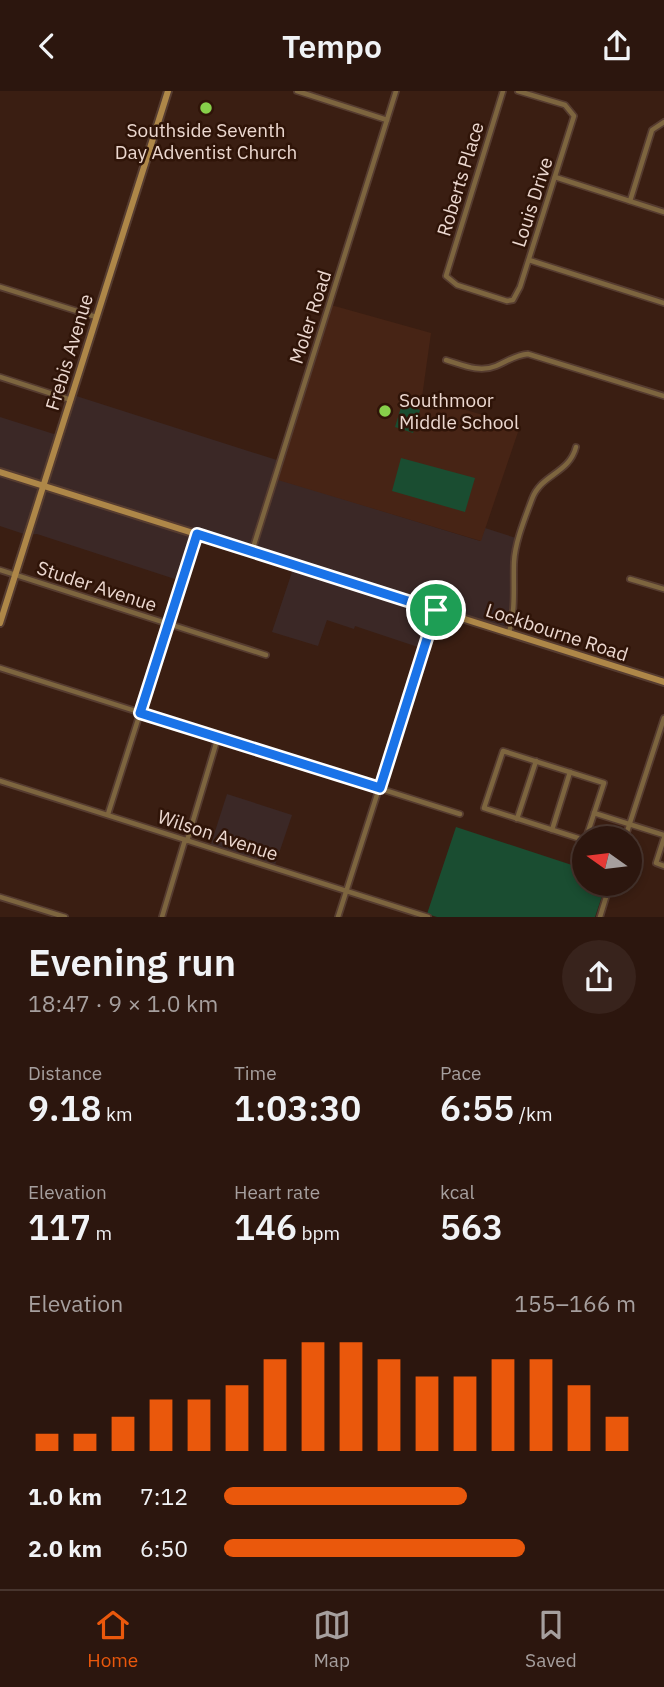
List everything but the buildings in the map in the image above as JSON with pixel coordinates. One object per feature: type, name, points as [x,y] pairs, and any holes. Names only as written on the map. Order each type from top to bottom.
[{"type":"main road","name":"Frebis Avenue","points":[[0,623],[168,91]]},
{"type":"main road","name":"Lockbourne Road","points":[[0,472],[664,682]]},
{"type":"street","points":[[297,91],[387,120]]},
{"type":"street","name":"Moler Road","points":[[252,551],[396,91]]},
{"type":"street","name":"Roberts Place","points":[[503,91],[446,276],[457,285],[500,299],[513,300]]},
{"type":"street","name":"Louis Drive","points":[[513,300],[529,260],[574,116],[573,111],[565,105],[518,91]]},
{"type":"street","points":[[630,201],[652,130],[661,123]]},
{"type":"street","points":[[555,177],[664,212]]},
{"type":"street","points":[[529,260],[664,303]]},
{"type":"street","points":[[0,287],[96,317]]},
{"type":"street","points":[[446,360],[470,368],[487,369],[511,357],[528,354],[664,396]]},
{"type":"street","points":[[0,377],[71,400]]},
{"type":"street","points":[[509,633],[516,596],[516,553],[533,497],[541,483],[568,465],[576,446]]},
{"type":"street","points":[[108,814],[197,534]]},
{"type":"street","name":"Studer Avenue","points":[[0,570],[267,655]]},
{"type":"street","points":[[630,579],[664,589]]},
{"type":"street","points":[[338,917],[436,610]]},
{"type":"street","points":[[0,668],[460,814]]},
{"type":"street","points":[[629,824],[664,717]]},
{"type":"street","points":[[162,917],[218,737]]},
{"type":"street","points":[[572,835],[484,809],[503,751],[604,783],[590,826]]},
{"type":"street","points":[[517,819],[536,761]]},
{"type":"street","points":[[552,830],[570,772]]},
{"type":"street","name":"Wilson Avenue","points":[[0,781],[428,917]]},
{"type":"street","points":[[594,813],[664,837],[656,863],[664,866]]},
{"type":"street","points":[[600,917],[606,896]]},
{"type":"street","points":[[0,897],[65,917]]},
{"type":"shaded area","name":"Southmoor Middle School","points":[[331,305],[431,333],[422,397],[520,426],[481,541],[278,480]]},
{"type":"shaded area","points":[[70,394],[283,462],[278,479],[480,541],[485,528],[519,539],[514,560],[515,611],[508,633],[437,611],[424,649],[355,626],[354,629],[327,620],[318,646],[272,632],[294,566],[197,534],[181,581],[37,534],[27,535],[0,526],[0,417],[57,435]]},
{"type":"shaded area","points":[[227,794],[292,815],[274,868],[210,847]]},
{"type":"green space","points":[[402,404],[420,410],[413,433],[395,427]]},
{"type":"green space","points":[[401,458],[475,478],[465,512],[392,491]]},
{"type":"green space","points":[[456,827],[572,865],[572,896],[602,896],[595,917],[437,917],[427,914]]},
{"type":"place","name":"Southside Seventh Day Adventist Church","points":[[206,108]]},
{"type":"place","name":"Southmoor Middle School","points":[[385,411]]},
{"type":"route","points":[[197,534],[436,610],[380,788],[140,713],[197,534]]}]
